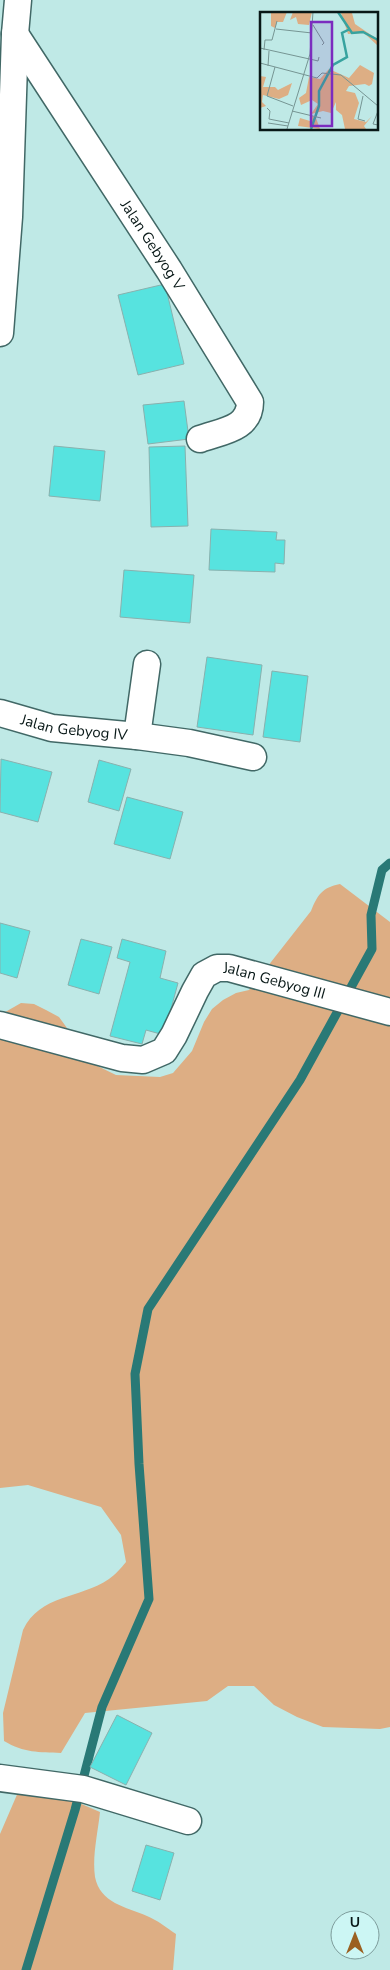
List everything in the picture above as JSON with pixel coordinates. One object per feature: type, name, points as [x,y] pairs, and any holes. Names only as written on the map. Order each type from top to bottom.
[{"type":"street","points":[[0,333],[18,0]]},
{"type":"street","name":"Jalan Gebyog V","points":[[15,34],[169,270],[250,402],[250,410],[246,419],[238,426],[200,439]]},
{"type":"street","name":"Jalan Gebyog IV","points":[[0,713],[52,728],[137,736],[147,664]]},
{"type":"street","points":[[137,736],[189,743],[253,757]]},
{"type":"street","name":"Jalan Gebyog III","points":[[0,1025],[122,1058],[143,1060],[164,1051],[204,975],[217,968],[229,968],[390,1012]]},
{"type":"street","points":[[0,1778],[80,1788],[188,1821]]},
{"type":"shaded area","points":[[340,884],[390,922],[390,1727],[380,1729],[323,1727],[297,1717],[274,1705],[254,1686],[228,1686],[207,1701],[85,1713],[61,1753],[18,1748],[4,1741],[3,1713],[23,1630],[30,1618],[50,1603],[98,1585],[111,1577],[126,1562],[121,1535],[101,1507],[28,1485],[0,1488],[0,1015],[21,1003],[34,1004],[59,1017],[75,1042],[81,1058],[116,1075],[160,1077],[173,1073],[192,1051],[204,1022],[212,1009],[236,993],[249,990],[311,911],[321,893]]},
{"type":"shaded area","points":[[19,1790],[49,1790],[100,1812],[94,1861],[95,1877],[98,1886],[102,1893],[115,1903],[151,1918],[176,1934],[173,1970],[0,1970],[0,1834]]},
{"type":"building","points":[[165,284],[184,364],[138,375],[118,295]]},
{"type":"building","points":[[184,401],[189,439],[148,444],[143,405]]},
{"type":"building","points":[[54,446],[105,451],[100,501],[49,496]]},
{"type":"building","points":[[185,446],[188,526],[151,527],[149,447]]},
{"type":"building","points":[[211,529],[277,532],[276,540],[285,540],[284,564],[275,563],[275,572],[209,570]]},
{"type":"building","points":[[124,570],[194,575],[190,623],[120,617]]},
{"type":"building","points":[[207,657],[262,665],[253,735],[197,727]]},
{"type":"building","points":[[272,671],[308,676],[300,742],[263,737]]},
{"type":"building","points":[[1,759],[52,772],[38,822],[0,812]]},
{"type":"building","points":[[99,760],[131,769],[119,811],[88,802]]},
{"type":"building","points":[[127,797],[183,812],[170,859],[114,844]]},
{"type":"building","points":[[0,923],[30,931],[17,978],[0,973]]},
{"type":"building","points":[[81,939],[112,947],[99,994],[68,985]]},
{"type":"building","points":[[122,939],[166,951],[160,978],[178,983],[164,1035],[146,1030],[142,1044],[110,1036],[130,962],[117,958]]},
{"type":"building","points":[[117,1715],[152,1733],[126,1785],[90,1767]]},
{"type":"building","points":[[146,1845],[174,1853],[160,1900],[132,1891]]},
{"type":"waterway","points":[[26,1970],[75,1810],[102,1707],[149,1599],[139,1464],[135,1374],[148,1309],[300,1080],[372,949],[371,915],[382,870],[390,863]]}]
